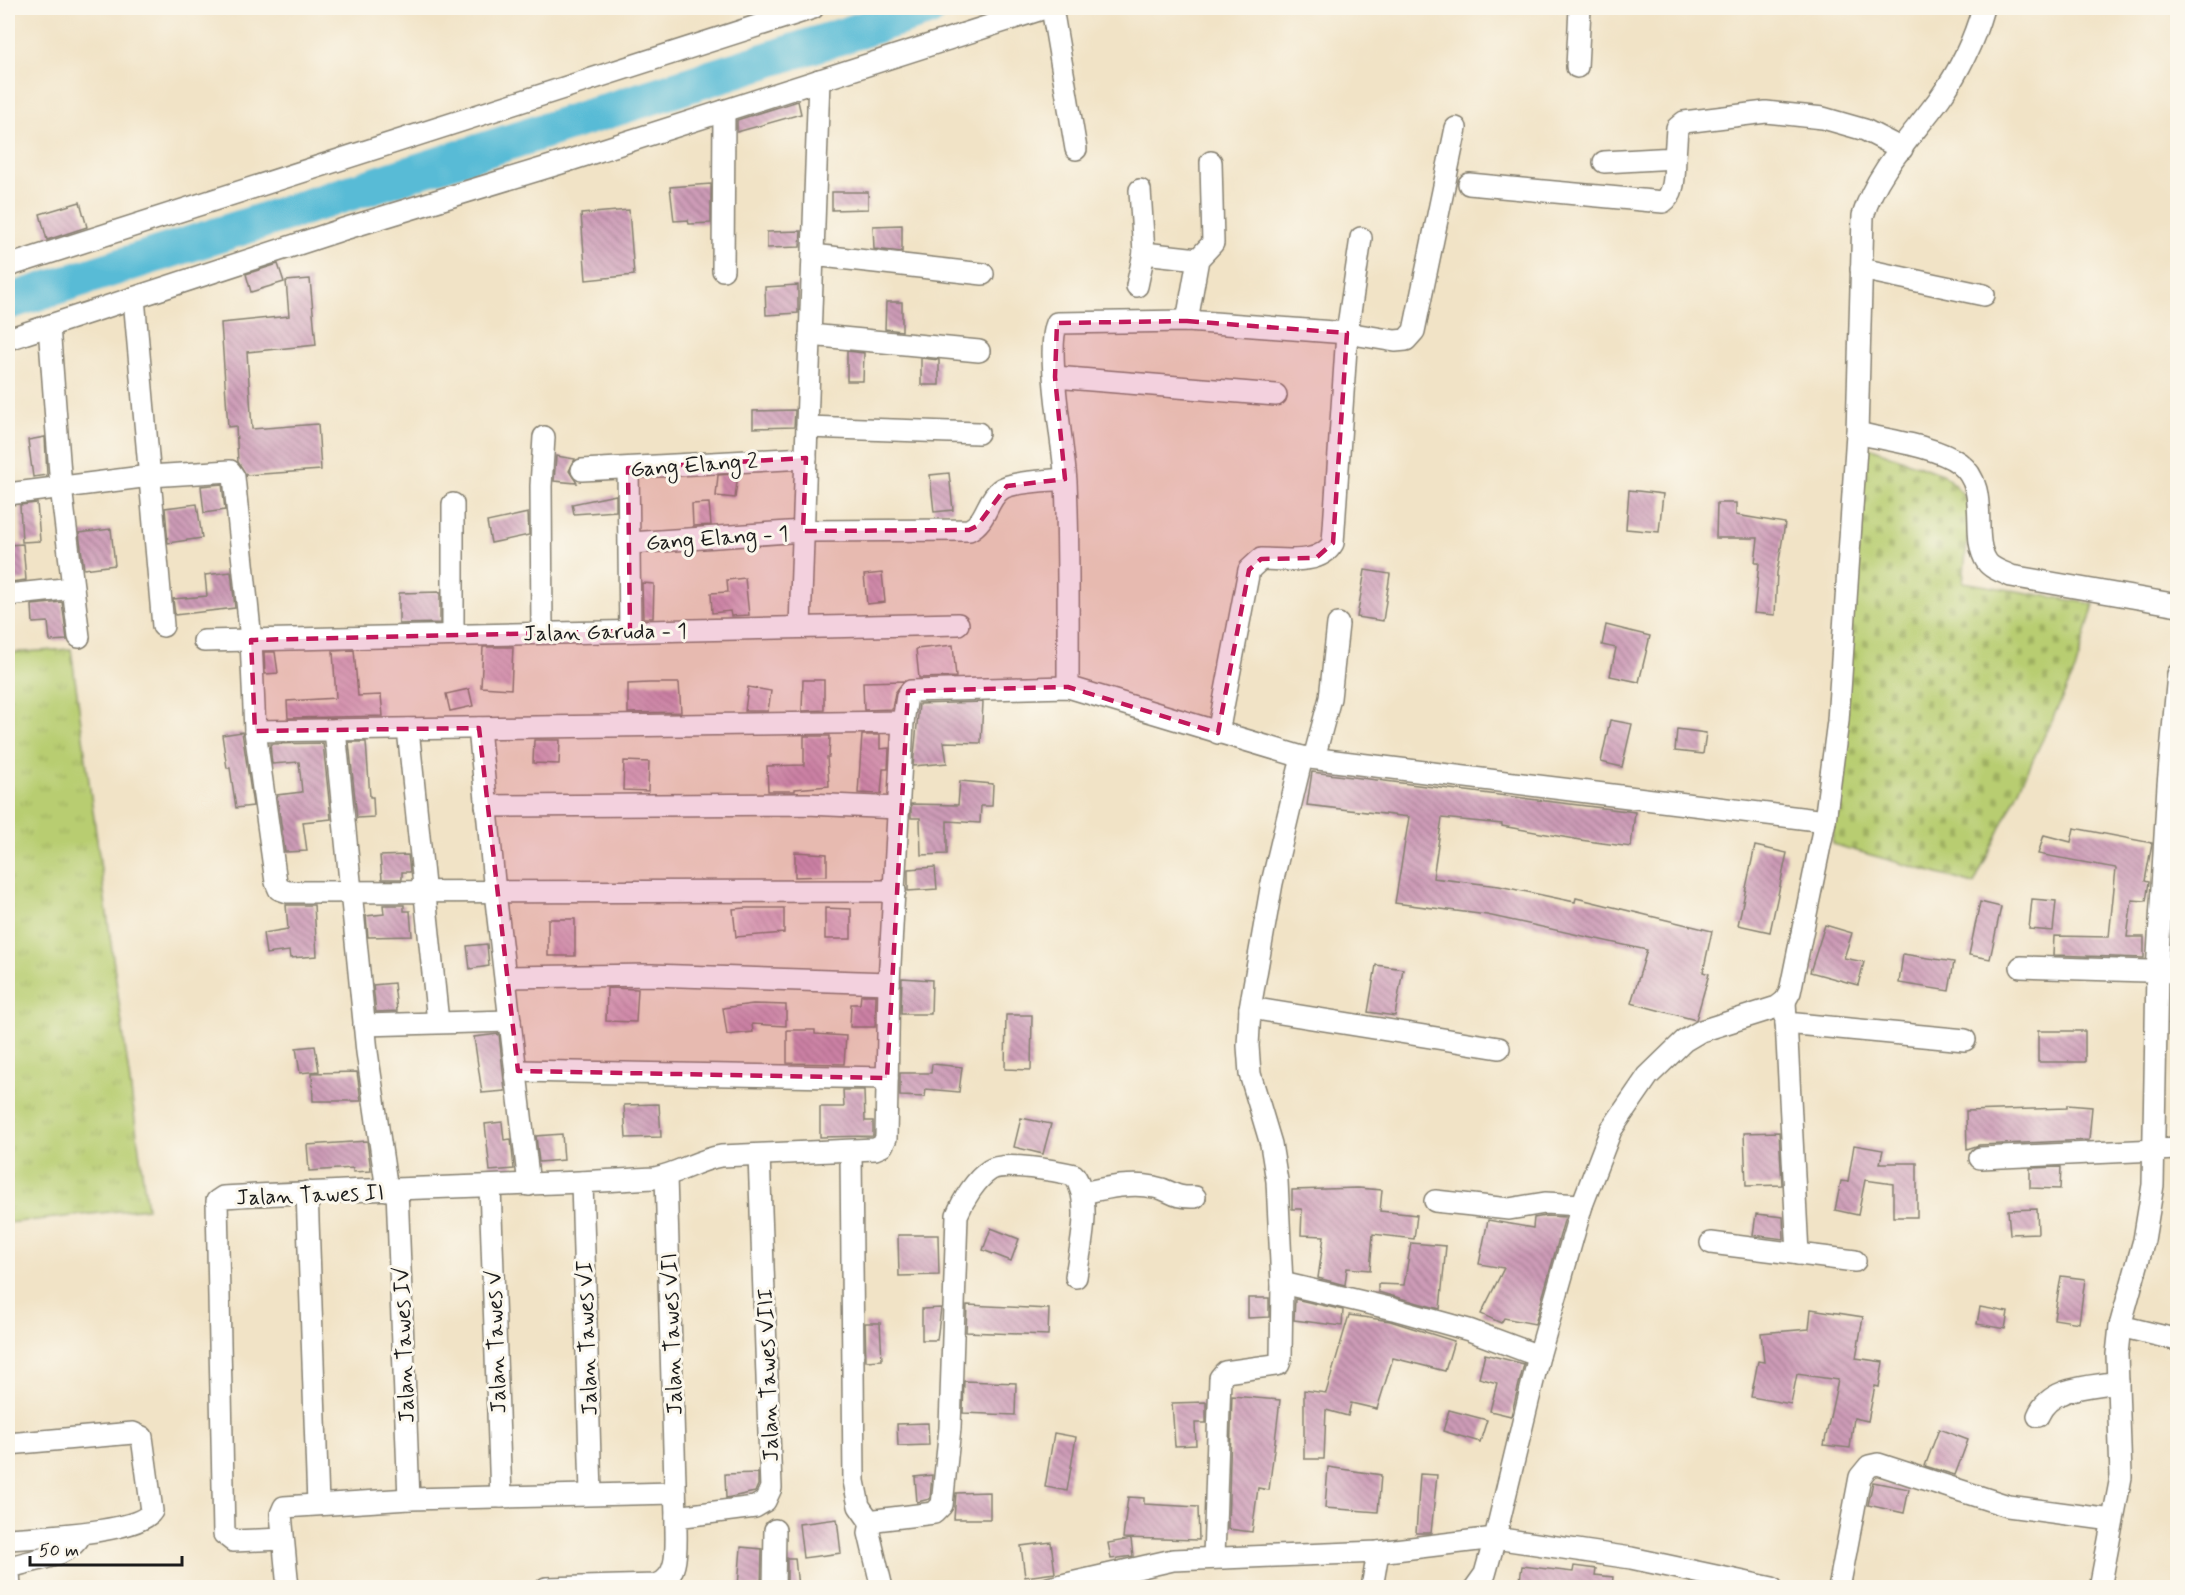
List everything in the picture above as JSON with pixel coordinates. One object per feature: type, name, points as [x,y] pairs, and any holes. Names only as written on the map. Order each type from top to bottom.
[{"type":"street","points":[[8,266],[813,8]]},
{"type":"street","points":[[8,339],[344,229],[1045,8]]},
{"type":"street","points":[[1052,8],[1076,149]]},
{"type":"street","points":[[1577,67],[1580,8]]},
{"type":"street","points":[[1484,1583],[1539,1356],[1582,1205],[1611,1130],[1648,1076],[1684,1041],[1701,1031],[1777,1007],[1785,1001],[1790,992],[1825,821],[1838,721],[1857,433],[1863,216],[1871,191],[1964,60],[1983,8]]},
{"type":"street","points":[[800,627],[819,81]]},
{"type":"street","points":[[723,270],[724,111]]},
{"type":"street","points":[[1469,184],[1663,202],[1670,197],[1672,192],[1677,128],[1684,122],[1766,112],[1823,118],[1843,123],[1902,149]]},
{"type":"street","points":[[1068,687],[1065,479],[1055,377],[1054,330],[1058,323],[1064,321],[1187,321],[1347,333],[1395,341],[1406,340],[1414,331],[1456,128]]},
{"type":"street","points":[[1604,162],[1675,158]]},
{"type":"street","points":[[1187,321],[1198,259],[1214,243],[1211,162]]},
{"type":"street","points":[[1137,286],[1144,253],[1140,190]]},
{"type":"street","points":[[1218,733],[1249,570],[1261,559],[1316,558],[1328,551],[1333,543],[1347,333],[1361,238]]},
{"type":"street","points":[[1144,253],[1198,259]]},
{"type":"street","points":[[813,255],[983,274]]},
{"type":"street","points":[[1861,269],[1984,295]]},
{"type":"street","points":[[134,298],[163,626]]},
{"type":"street","points":[[49,326],[61,487],[79,638]]},
{"type":"street","points":[[810,335],[979,351]]},
{"type":"street","points":[[1055,377],[1276,395]]},
{"type":"street","points":[[807,427],[978,433]]},
{"type":"street","points":[[1857,433],[1947,455],[1970,473],[1976,488],[1983,549],[1987,562],[1995,569],[2011,576],[2178,605]]},
{"type":"street","points":[[543,633],[541,486],[544,438]]},
{"type":"street","name":"Gang Elang 2","points":[[582,470],[806,458]]},
{"type":"street","points":[[628,468],[631,543],[630,631]]},
{"type":"street","points":[[8,494],[150,476],[230,471],[234,477],[251,640],[255,731],[276,882],[279,889],[288,892],[895,891]]},
{"type":"street","name":"Gang Elang - 1","points":[[631,543],[803,531],[969,530],[977,526],[994,496],[1007,486],[1065,479]]},
{"type":"street","points":[[453,504],[453,633]]},
{"type":"street","points":[[8,595],[73,588]]},
{"type":"street","name":"Jalan Garuda - 1","points":[[204,641],[453,633],[958,624]]},
{"type":"street","points":[[1214,1557],[1220,1378],[1225,1372],[1279,1364],[1282,1283],[1276,1163],[1248,1060],[1250,1008],[1272,883],[1308,758],[1330,698],[1338,624]]},
{"type":"street","points":[[2100,1587],[2121,1477],[2118,1382],[2120,1326],[2151,1207],[2156,1149],[2168,972],[2168,785],[2178,674]]},
{"type":"street","name":"Jalan Tawes II","points":[[283,1539],[233,1541],[225,1534],[215,1208],[217,1201],[223,1197],[307,1192],[490,1187],[666,1176],[711,1158],[875,1149],[886,1138],[889,983],[903,722],[907,696],[911,691],[918,689],[1068,687],[1308,758],[1825,821]]},
{"type":"street","points":[[255,731],[903,722]]},
{"type":"street","points":[[479,728],[495,892],[518,1071],[529,1185]]},
{"type":"street","points":[[408,729],[422,891],[438,1022]]},
{"type":"street","name":"Jalan Tawes IV","points":[[334,730],[364,1025],[392,1190],[409,1499]]},
{"type":"street","points":[[486,806],[738,804],[899,808]]},
{"type":"street","points":[[2021,967],[2168,972]]},
{"type":"street","points":[[506,977],[651,975],[889,983]]},
{"type":"street","points":[[1785,1001],[1798,1254]]},
{"type":"street","points":[[1250,1008],[1499,1048]]},
{"type":"street","points":[[364,1025],[510,1021]]},
{"type":"street","points":[[1786,1023],[1965,1040]]},
{"type":"street","points":[[518,1071],[887,1078]]},
{"type":"street","points":[[1980,1158],[2178,1149]]},
{"type":"street","points":[[851,1152],[854,1480],[860,1506],[871,1524]]},
{"type":"street","name":"Jalan Tawes VIII","points":[[676,1517],[755,1507],[765,1502],[771,1488],[759,1155]]},
{"type":"street","points":[[882,1587],[869,1533],[871,1524],[876,1520],[934,1513],[942,1505],[950,1428],[954,1234],[961,1206],[990,1170],[1005,1166],[1074,1175],[1084,1200],[1076,1277]]},
{"type":"street","name":"Jalan Tawes VII","points":[[546,1587],[656,1585],[665,1583],[673,1573],[676,1517],[666,1176]]},
{"type":"street","name":"Jalan Tawes VI","points":[[582,1182],[591,1494]]},
{"type":"street","points":[[1083,1193],[1138,1185],[1157,1187],[1176,1197],[1195,1197]]},
{"type":"street","name":"Jalan Tawes V","points":[[490,1187],[501,1497]]},
{"type":"street","points":[[307,1192],[318,1504]]},
{"type":"street","points":[[1435,1201],[1509,1209],[1545,1203],[1582,1205]]},
{"type":"street","points":[[1711,1243],[1855,1261]]},
{"type":"street","points":[[1282,1283],[1393,1309],[1469,1330],[1539,1356]]},
{"type":"street","points":[[2120,1326],[2178,1340]]},
{"type":"street","points":[[2038,1416],[2042,1405],[2056,1394],[2118,1382]]},
{"type":"street","points":[[8,1444],[133,1433],[142,1437],[152,1511],[143,1521],[81,1534],[8,1539]]},
{"type":"street","points":[[1839,1587],[1860,1477],[1869,1466],[1878,1464],[2008,1506],[2112,1520]]},
{"type":"street","points":[[288,1587],[282,1509],[289,1506],[409,1499],[675,1493]]},
{"type":"street","points":[[774,1587],[775,1530]]},
{"type":"street","points":[[10,1587],[9,1571],[14,1566],[66,1551],[76,1544],[81,1534]]},
{"type":"street","points":[[1049,1587],[1121,1580],[1173,1560],[1378,1552],[1495,1538],[1631,1558],[1772,1587]]},
{"type":"street","points":[[1372,1587],[1378,1552]]},
{"type":"highlighted area","points":[[1187,321],[1347,333],[1333,543],[1316,558],[1261,559],[1249,570],[1218,733],[1068,687],[908,691],[887,1078],[518,1071],[479,728],[255,731],[251,640],[630,631],[628,468],[806,458],[803,531],[969,530],[977,526],[1007,486],[1065,479],[1055,377],[1057,323]]},
{"type":"green space","points":[[1861,444],[1944,475],[1971,502],[1963,582],[2094,604],[2075,671],[1974,884],[1832,844]]},
{"type":"green space","points":[[71,649],[147,1208],[8,1223],[8,653]]},
{"type":"building","points":[[798,101],[801,114],[737,132],[737,120]]},
{"type":"building","points":[[711,184],[711,223],[689,224],[688,220],[674,221],[670,187]]},
{"type":"building","points":[[832,192],[868,192],[868,209],[832,210]]},
{"type":"building","points":[[80,202],[87,227],[47,240],[40,214]]},
{"type":"building","points":[[629,210],[634,275],[586,280],[581,214]]},
{"type":"building","points":[[902,225],[902,252],[874,249],[873,226]]},
{"type":"building","points":[[801,231],[800,247],[767,248],[767,232]]},
{"type":"building","points":[[278,264],[284,282],[251,292],[246,274]]},
{"type":"building","points":[[310,279],[316,345],[247,352],[252,429],[318,424],[321,470],[246,475],[238,462],[236,426],[228,427],[221,323],[289,316],[286,281]]},
{"type":"building","points":[[798,285],[798,313],[766,315],[765,287]]},
{"type":"building","points":[[886,302],[902,302],[902,331],[885,329]]},
{"type":"building","points":[[847,351],[864,353],[863,381],[847,381]]},
{"type":"building","points":[[921,358],[939,360],[939,385],[921,385]]},
{"type":"building","points":[[795,410],[794,427],[753,428],[753,411]]},
{"type":"building","points":[[45,437],[47,475],[33,477],[28,440]]},
{"type":"building","points":[[556,456],[575,459],[569,471],[577,483],[554,481]]},
{"type":"building","points":[[949,473],[953,510],[934,512],[930,475]]},
{"type":"building","points":[[738,474],[735,498],[716,496],[718,475]]},
{"type":"building","points":[[222,484],[225,510],[204,513],[201,486]]},
{"type":"building","points":[[1629,490],[1663,494],[1659,532],[1626,529]]},
{"type":"building","points":[[616,495],[616,511],[574,514],[572,504]]},
{"type":"building","points":[[37,503],[40,541],[22,542],[20,505]]},
{"type":"building","points":[[709,503],[711,525],[693,526],[692,504]]},
{"type":"building","points":[[1717,503],[1736,503],[1736,515],[1785,523],[1777,573],[1775,615],[1754,613],[1759,563],[1755,563],[1758,538],[1716,538]]},
{"type":"building","points":[[197,504],[202,538],[168,543],[165,508]]},
{"type":"building","points":[[528,513],[529,535],[491,543],[487,522]]},
{"type":"building","points":[[111,529],[115,565],[84,569],[79,533]]},
{"type":"building","points":[[23,544],[26,580],[11,582],[10,570],[8,571],[8,545]]},
{"type":"building","points":[[1365,570],[1390,574],[1383,621],[1357,617]]},
{"type":"building","points":[[231,572],[235,608],[175,615],[173,599],[207,596],[205,575]]},
{"type":"building","points":[[882,573],[885,602],[867,604],[864,575]]},
{"type":"building","points":[[745,578],[749,615],[731,616],[730,611],[712,613],[711,593],[728,592],[727,580]]},
{"type":"building","points":[[642,583],[654,584],[653,618],[643,618]]},
{"type":"building","points":[[440,592],[440,623],[399,624],[399,593]]},
{"type":"building","points":[[62,602],[67,640],[50,641],[48,622],[33,623],[32,605]]},
{"type":"building","points":[[1606,625],[1650,636],[1639,682],[1610,676],[1616,648],[1602,645]]},
{"type":"building","points":[[953,645],[956,677],[919,678],[916,649]]},
{"type":"building","points":[[483,647],[513,647],[511,689],[481,687]]},
{"type":"building","points":[[354,650],[358,696],[381,695],[383,716],[288,718],[287,701],[336,698],[333,651]]},
{"type":"building","points":[[264,652],[275,652],[278,673],[265,674]]},
{"type":"building","points":[[803,680],[824,680],[824,710],[802,711]]},
{"type":"building","points":[[904,681],[895,693],[892,709],[864,710],[863,682]]},
{"type":"building","points":[[679,683],[681,712],[628,713],[628,684]]},
{"type":"building","points":[[748,687],[771,691],[768,711],[745,711]]},
{"type":"building","points":[[469,689],[473,706],[450,711],[446,694]]},
{"type":"building","points":[[983,702],[981,743],[944,742],[947,763],[913,766],[919,704]]},
{"type":"building","points":[[1610,720],[1632,724],[1622,767],[1601,762]]},
{"type":"building","points":[[1677,729],[1706,733],[1703,754],[1675,751]]},
{"type":"building","points":[[242,732],[253,806],[236,808],[222,735]]},
{"type":"building","points":[[862,735],[880,735],[880,749],[889,748],[888,769],[883,769],[881,794],[858,793]]},
{"type":"building","points":[[804,736],[830,736],[829,757],[827,757],[829,786],[795,789],[795,791],[768,791],[767,766],[804,765]]},
{"type":"building","points":[[534,740],[560,740],[559,764],[533,763]]},
{"type":"building","points":[[349,742],[366,742],[370,797],[373,797],[374,817],[357,818]]},
{"type":"building","points":[[323,743],[331,819],[303,822],[307,851],[285,852],[277,795],[302,792],[299,762],[272,764],[270,744]]},
{"type":"building","points":[[624,761],[649,762],[648,791],[623,790]]},
{"type":"building","points":[[1312,772],[1635,812],[1631,847],[1580,840],[1502,826],[1502,824],[1442,818],[1433,878],[1499,886],[1575,902],[1576,898],[1712,931],[1703,972],[1709,974],[1696,1020],[1631,1003],[1647,950],[1487,915],[1395,903],[1409,817],[1307,805]]},
{"type":"building","points":[[960,781],[993,784],[992,806],[981,806],[980,823],[947,821],[947,854],[921,855],[920,818],[911,818],[911,804],[958,805]]},
{"type":"building","points":[[2074,828],[2152,843],[2145,881],[2149,882],[2146,901],[2132,900],[2127,937],[2144,937],[2144,958],[2053,955],[2054,936],[2109,937],[2116,868],[2038,854],[2044,835],[2071,842]]},
{"type":"building","points":[[1755,846],[1787,853],[1770,932],[1738,925]]},
{"type":"building","points":[[795,852],[827,854],[827,876],[795,877]]},
{"type":"building","points":[[408,855],[410,872],[402,872],[402,879],[382,879],[380,856]]},
{"type":"building","points":[[935,867],[937,889],[908,891],[908,869]]},
{"type":"building","points":[[2032,899],[2056,901],[2053,931],[2029,929]]},
{"type":"building","points":[[1980,902],[2001,907],[1990,959],[1969,955]]},
{"type":"building","points":[[286,905],[314,905],[317,956],[290,958],[289,951],[266,954],[263,933],[288,929]]},
{"type":"building","points":[[383,905],[404,905],[404,911],[410,911],[412,936],[368,937],[366,916],[384,914]]},
{"type":"building","points":[[784,908],[784,933],[736,937],[733,909]]},
{"type":"building","points":[[825,908],[851,909],[851,939],[825,939]]},
{"type":"building","points":[[548,919],[575,919],[575,956],[548,956]]},
{"type":"building","points":[[1825,925],[1852,933],[1844,958],[1864,962],[1858,985],[1810,972]]},
{"type":"building","points":[[487,944],[489,966],[470,969],[467,946]]},
{"type":"building","points":[[1903,954],[1954,962],[1949,991],[1899,983]]},
{"type":"building","points":[[1376,965],[1403,969],[1395,1016],[1368,1012]]},
{"type":"building","points":[[902,978],[932,980],[931,1014],[901,1014]]},
{"type":"building","points":[[394,983],[397,1011],[376,1012],[373,985]]},
{"type":"building","points":[[607,988],[638,989],[636,1022],[606,1021]]},
{"type":"building","points":[[861,995],[876,995],[875,1027],[850,1027],[851,1004],[860,1004]]},
{"type":"building","points":[[753,1004],[786,1005],[786,1026],[752,1024],[753,1032],[727,1035],[723,1008]]},
{"type":"building","points":[[1006,1015],[1032,1015],[1031,1070],[1005,1069]]},
{"type":"building","points":[[787,1030],[815,1030],[815,1034],[846,1036],[844,1064],[787,1063]]},
{"type":"building","points":[[2038,1031],[2085,1031],[2085,1062],[2038,1062]]},
{"type":"building","points":[[499,1034],[505,1091],[482,1093],[474,1037]]},
{"type":"building","points":[[315,1046],[319,1071],[300,1073],[296,1048]]},
{"type":"building","points":[[932,1064],[962,1067],[959,1092],[926,1089],[925,1097],[900,1096],[900,1073],[931,1073]]},
{"type":"building","points":[[357,1072],[361,1101],[313,1101],[312,1073]]},
{"type":"building","points":[[843,1090],[864,1090],[865,1121],[873,1121],[873,1136],[820,1137],[820,1107],[844,1107]]},
{"type":"building","points":[[659,1104],[661,1137],[626,1138],[624,1105]]},
{"type":"building","points":[[2067,1105],[2092,1107],[2089,1140],[1979,1145],[1967,1149],[1966,1111],[2067,1108]]},
{"type":"building","points":[[1021,1118],[1051,1124],[1043,1154],[1014,1147]]},
{"type":"building","points":[[502,1122],[504,1140],[511,1139],[514,1169],[490,1171],[485,1124]]},
{"type":"building","points":[[1779,1132],[1782,1185],[1746,1186],[1744,1133]]},
{"type":"building","points":[[562,1134],[564,1160],[539,1162],[536,1136]]},
{"type":"building","points":[[367,1141],[371,1171],[353,1172],[353,1168],[309,1171],[307,1145]]},
{"type":"building","points":[[1854,1145],[1883,1150],[1880,1163],[1917,1163],[1917,1217],[1893,1217],[1893,1184],[1865,1180],[1858,1215],[1835,1210],[1841,1181],[1848,1182]]},
{"type":"building","points":[[2061,1167],[2060,1189],[2030,1188],[2030,1168]]},
{"type":"building","points":[[1358,1188],[1382,1190],[1380,1211],[1417,1215],[1414,1239],[1373,1234],[1370,1270],[1347,1268],[1345,1285],[1318,1278],[1324,1236],[1301,1235],[1302,1209],[1292,1209],[1292,1190]]},
{"type":"building","points":[[2037,1209],[2038,1233],[2010,1234],[2008,1210]]},
{"type":"building","points":[[1756,1214],[1783,1217],[1784,1239],[1753,1235]]},
{"type":"building","points":[[1565,1217],[1535,1324],[1504,1318],[1501,1323],[1481,1314],[1504,1268],[1479,1264],[1488,1220],[1533,1228],[1534,1218]]},
{"type":"building","points":[[991,1228],[1019,1239],[1011,1261],[983,1250]]},
{"type":"building","points":[[898,1235],[938,1235],[939,1275],[899,1276]]},
{"type":"building","points":[[1411,1243],[1446,1246],[1440,1309],[1378,1292],[1378,1284],[1404,1285]]},
{"type":"building","points":[[2061,1276],[2085,1279],[2079,1323],[2054,1319]]},
{"type":"building","points":[[1248,1298],[1269,1298],[1269,1317],[1248,1318]]},
{"type":"building","points":[[1295,1299],[1343,1310],[1342,1326],[1294,1320]]},
{"type":"building","points":[[967,1305],[1049,1309],[1048,1335],[966,1332]]},
{"type":"building","points":[[1980,1307],[2008,1312],[2005,1329],[1977,1324]]},
{"type":"building","points":[[941,1308],[937,1340],[922,1340],[922,1309]]},
{"type":"building","points":[[1811,1309],[1863,1317],[1856,1358],[1883,1362],[1879,1387],[1875,1386],[1868,1421],[1854,1418],[1850,1448],[1824,1445],[1838,1380],[1797,1374],[1791,1404],[1751,1397],[1758,1361],[1764,1362],[1761,1333],[1809,1329]]},
{"type":"building","points":[[1349,1315],[1390,1321],[1454,1341],[1445,1371],[1393,1358],[1377,1409],[1351,1403],[1348,1416],[1326,1410],[1324,1459],[1304,1459],[1304,1390],[1326,1393]]},
{"type":"building","points":[[865,1323],[880,1323],[882,1360],[866,1361]]},
{"type":"building","points":[[1485,1354],[1524,1364],[1511,1416],[1490,1411],[1497,1383],[1479,1378]]},
{"type":"building","points":[[964,1381],[1016,1383],[1015,1415],[963,1413]]},
{"type":"building","points":[[1232,1396],[1280,1400],[1269,1490],[1258,1488],[1252,1532],[1228,1529]]},
{"type":"building","points":[[1206,1402],[1206,1423],[1195,1423],[1196,1445],[1175,1446],[1172,1403]]},
{"type":"building","points":[[1449,1410],[1487,1420],[1480,1442],[1443,1431]]},
{"type":"building","points":[[928,1423],[929,1445],[898,1446],[897,1424]]},
{"type":"building","points":[[1939,1429],[1968,1440],[1955,1475],[1925,1466]]},
{"type":"building","points":[[1054,1433],[1076,1437],[1067,1491],[1045,1487]]},
{"type":"building","points":[[1328,1467],[1381,1475],[1378,1512],[1325,1508]]},
{"type":"building","points":[[758,1473],[758,1485],[755,1492],[726,1498],[725,1474]]},
{"type":"building","points":[[1420,1474],[1437,1475],[1431,1533],[1416,1533]]},
{"type":"building","points":[[932,1475],[930,1499],[917,1502],[915,1477]]},
{"type":"building","points":[[1873,1482],[1909,1489],[1904,1513],[1868,1505]]},
{"type":"building","points":[[990,1492],[990,1519],[954,1519],[956,1493]]},
{"type":"building","points":[[1128,1497],[1144,1498],[1144,1504],[1198,1507],[1199,1540],[1123,1538]]},
{"type":"building","points":[[837,1519],[841,1553],[803,1558],[799,1524]]},
{"type":"building","points":[[1131,1539],[1133,1556],[1111,1559],[1108,1543]]},
{"type":"building","points":[[1051,1542],[1055,1573],[1025,1577],[1021,1546]]},
{"type":"building","points":[[741,1547],[762,1549],[761,1587],[738,1587]]},
{"type":"building","points":[[787,1558],[795,1558],[798,1587],[787,1587]]},
{"type":"building","points":[[1522,1566],[1573,1572],[1574,1566],[1596,1569],[1595,1575],[1613,1577],[1612,1587],[1519,1587]]},
{"type":"waterway","points":[[8,302],[930,8]]}]
